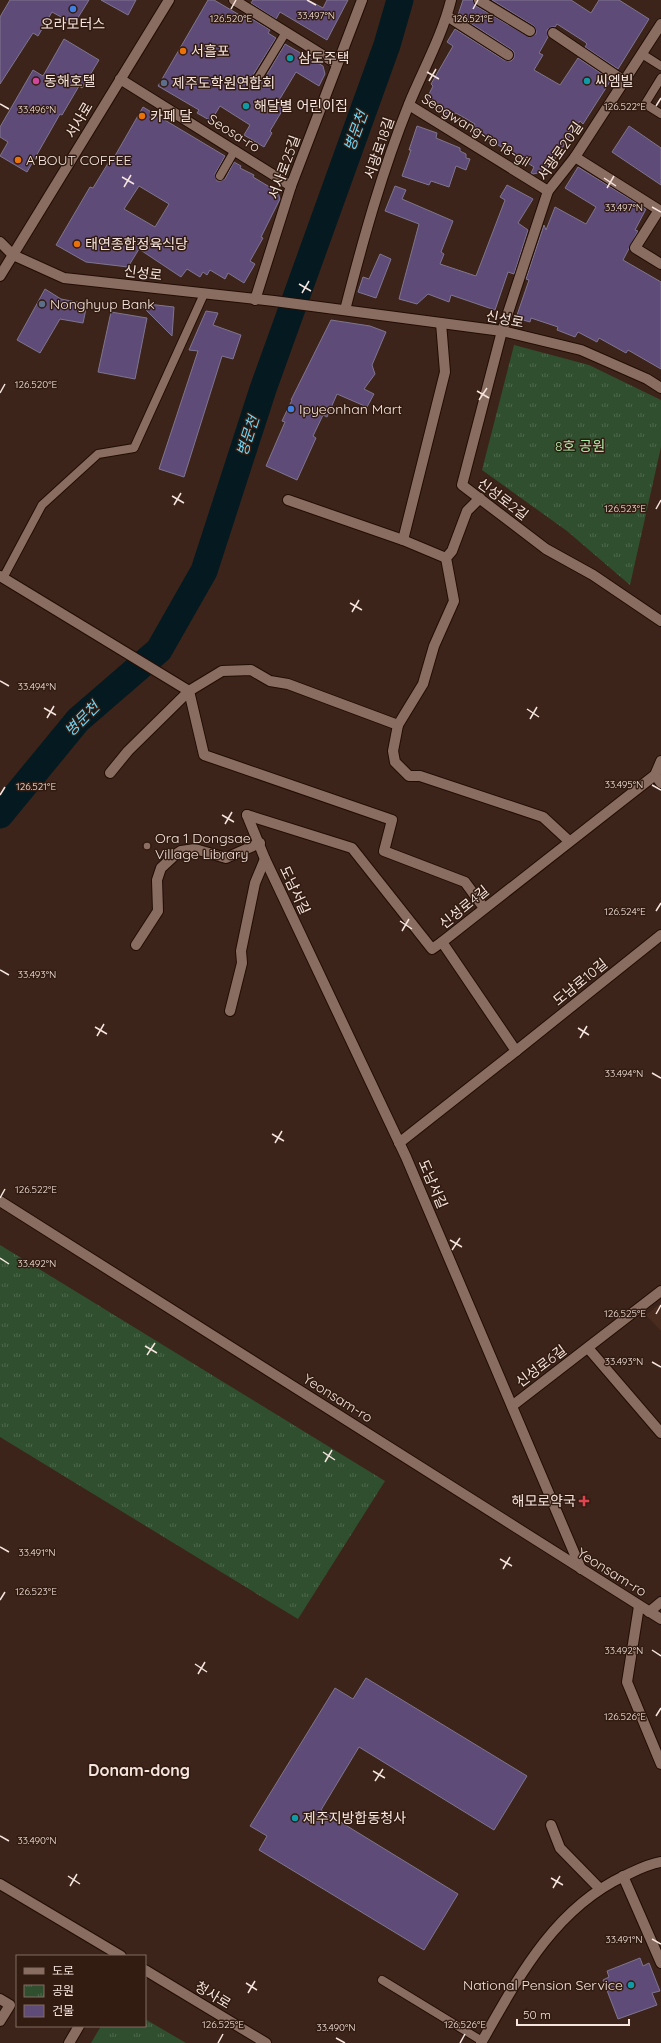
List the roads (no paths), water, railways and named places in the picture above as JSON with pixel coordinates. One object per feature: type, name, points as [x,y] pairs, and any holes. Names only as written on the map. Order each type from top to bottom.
[{"type":"street","name":"서사로","points":[[0,276],[169,0]]},
{"type":"street","points":[[234,0],[337,64]]},
{"type":"street","name":"서사로25길","points":[[255,300],[291,186],[362,0]]},
{"type":"street","name":"서광로18길","points":[[345,310],[365,233],[409,105],[447,16],[450,0]]},
{"type":"street","points":[[478,0],[530,31]]},
{"type":"street","points":[[447,16],[508,55]]},
{"type":"street","name":"서광로20길","points":[[502,331],[548,191],[575,157],[661,24]]},
{"type":"street","points":[[553,33],[624,81]]},
{"type":"street","name":"Seosa-ro","points":[[120,79],[291,186]]},
{"type":"street","name":"Seogwang-ro 18-gil","points":[[409,105],[548,191]]},
{"type":"street","points":[[575,157],[659,210],[635,248],[661,264]]},
{"type":"street","points":[[0,242],[13,255]]},
{"type":"street","name":"신성로","points":[[13,255],[64,278],[334,308],[502,331],[581,350],[647,379],[661,388]]},
{"type":"street","points":[[403,540],[445,372],[441,323]]},
{"type":"street","name":"신성로2길","points":[[502,331],[462,485],[546,549],[593,575],[661,621]]},
{"type":"street","points":[[446,558],[452,551],[467,511],[480,498]]},
{"type":"street","points":[[288,500],[403,540],[446,558]]},
{"type":"street","points":[[446,558],[454,601],[434,646],[423,684],[398,725],[393,751],[396,762],[409,776],[420,776],[543,817],[569,841]]},
{"type":"street","points":[[1,577],[189,691],[204,755],[392,820],[384,851],[465,882],[484,908]]},
{"type":"street","points":[[110,773],[128,751],[189,691],[222,671],[250,670],[270,681],[288,684],[398,725]]},
{"type":"street","name":"신성로4길","points":[[516,1050],[442,942],[569,841],[658,779],[661,761]]},
{"type":"street","name":"도남서길","points":[[442,942],[432,949],[352,848],[247,815],[260,843],[265,859],[399,1143],[581,1569]]},
{"type":"street","points":[[136,945],[158,911],[157,880],[161,868],[175,855],[181,851],[195,849],[226,858],[260,843]]},
{"type":"street","points":[[230,1011],[242,963],[241,951],[255,883],[265,859]]},
{"type":"street","name":"도남로10길","points":[[516,1050],[661,935]]},
{"type":"street","points":[[399,1143],[516,1050]]},
{"type":"street","name":"Yeonsam-ro","points":[[0,1201],[661,1619]]},
{"type":"street","name":"신성로6길","points":[[512,1406],[661,1291]]},
{"type":"street","name":"신성로6길","points":[[588,1348],[661,1433]]},
{"type":"street","points":[[649,1612],[661,1602]]},
{"type":"street","points":[[639,1606],[627,1682],[661,1764]]},
{"type":"street","points":[[551,1825],[560,1848],[600,1889]]},
{"type":"street","points":[[483,2042],[513,1985],[547,1936],[580,1904],[600,1889],[648,1864],[661,1862]]},
{"type":"street","points":[[624,1876],[661,1963]]},
{"type":"street","points":[[0,1884],[119,1955]]},
{"type":"street","name":"청사로","points":[[146,1971],[266,2043]]},
{"type":"street","points":[[0,1999],[10,2005],[0,2022]]},
{"type":"street","points":[[69,2043],[78,2027]]},
{"type":"lane","points":[[258,78],[286,32]]},
{"type":"lane","points":[[642,54],[661,66]]},
{"type":"lane","points":[[661,78],[645,104],[661,114]]},
{"type":"lane","points":[[220,176],[235,150]]},
{"type":"lane","points":[[1,577],[42,505],[98,454],[134,448],[204,294]]},
{"type":"lane","points":[[382,1980],[483,2042]]},
{"type":"waterway","name":"병문천","points":[[0,815],[78,720],[159,650],[204,571],[263,389],[387,45],[400,0]]},
{"type":"place","name":"오라모터스","points":[[73,9]]},
{"type":"place","name":"서흘포","points":[[183,51]]},
{"type":"place","name":"삼도주택","points":[[290,58]]},
{"type":"place","name":"동해호텔","points":[[36,81]]},
{"type":"place","name":"씨엠빌","points":[[587,81]]},
{"type":"place","name":"제주도학원연합회","points":[[164,83]]},
{"type":"place","name":"해달별 어린이집","points":[[246,106]]},
{"type":"place","name":"카페 달","points":[[142,116]]},
{"type":"place","name":"A'BOUT COFFEE","points":[[18,160]]},
{"type":"place","name":"태연종합정육식당","points":[[77,244]]},
{"type":"place","name":"Nonghyup Bank","points":[[42,304]]},
{"type":"place","name":"Ipyeonhan Mart","points":[[291,409]]},
{"type":"place","name":"Ora 1 Dongsae Village Library","points":[[147,846]]},
{"type":"place","name":"해모로약국","points":[[584,1501]]},
{"type":"place","name":"제주지방합동청사","points":[[295,1818]]},
{"type":"place","name":"National Pension Service","points":[[631,1985]]},
{"type":"district","name":"Donam-dong","points":[[139,1770]]},
{"type":"park label","name":"8호 공원","points":[[580,446]]}]
